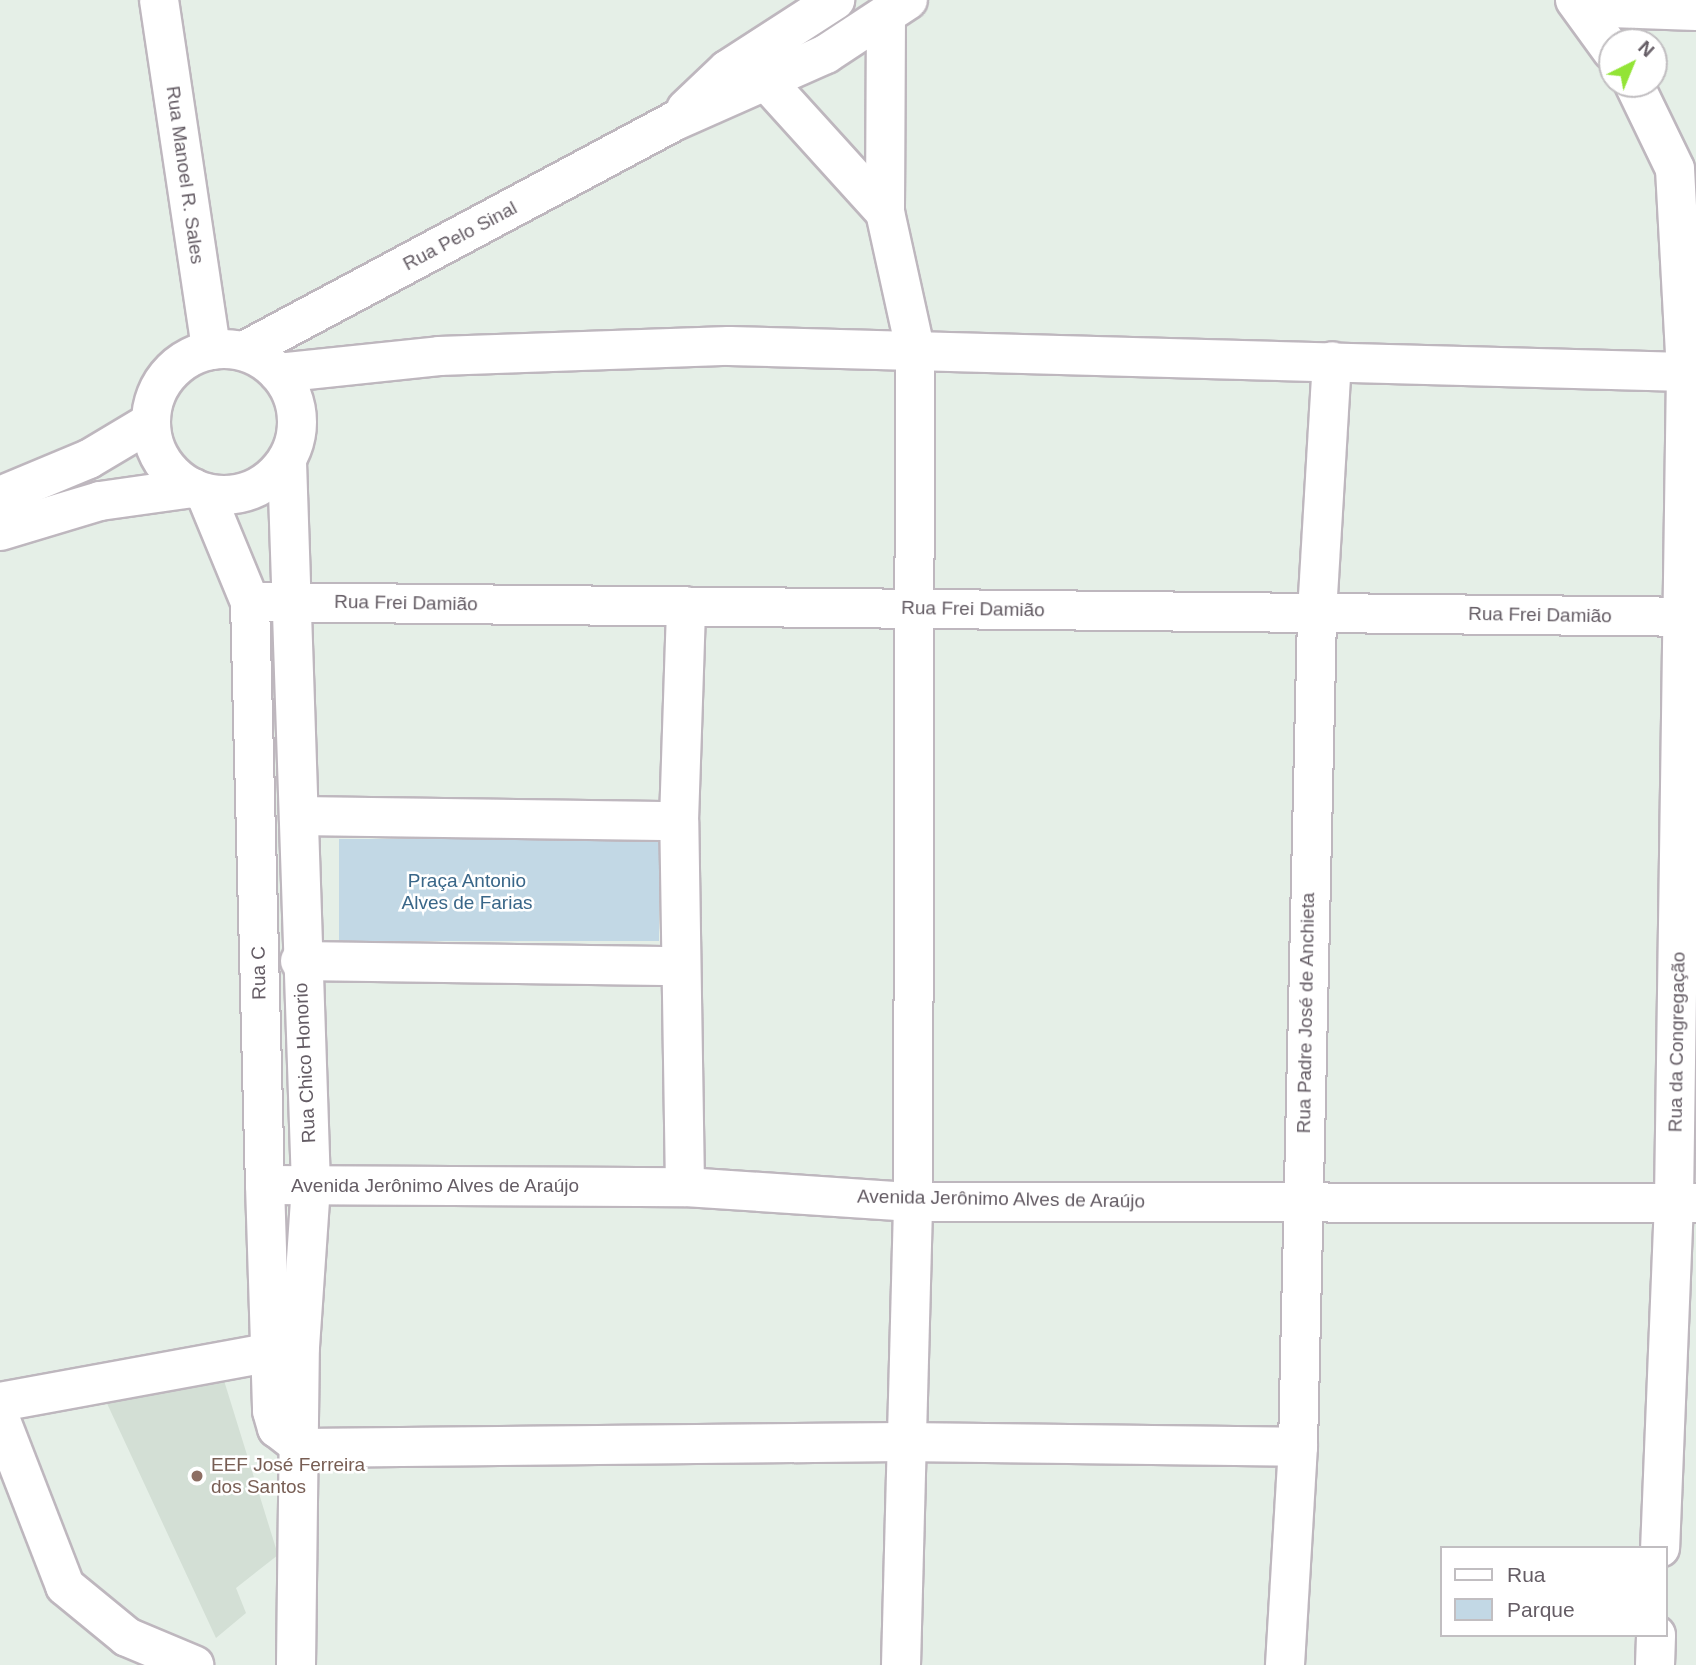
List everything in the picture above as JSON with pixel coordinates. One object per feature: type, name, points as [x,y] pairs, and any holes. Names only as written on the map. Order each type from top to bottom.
[{"type":"street","name":"Rua Manoel R. Sales","points":[[159,0],[227,351]]},
{"type":"street","name":"Rua Pelo Sinal","points":[[760,68],[835,0]]},
{"type":"street","points":[[1578,3],[1696,11]]},
{"type":"street","points":[[1578,3],[1598,31]]},
{"type":"street","name":"Rua Pelo Sinal","points":[[227,351],[675,121],[760,68],[897,8]]},
{"type":"street","points":[[897,8],[885,212],[915,348],[913,1202],[902,1443],[901,1665]]},
{"type":"street","points":[[760,68],[885,212]]},
{"type":"street","name":"Rua da Congregação","points":[[1641,98],[1675,169],[1686,372],[1690,617],[1685,1203],[1660,1546]]},
{"type":"street","points":[[199,491],[171,472],[156,449],[150,422],[167,375],[227,351],[278,373],[549,349],[915,348],[1686,372]]},
{"type":"street","name":"Rua Padre José de Anchieta","points":[[1285,1665],[1297,1447],[1317,612],[1332,361]]},
{"type":"street","points":[[0,496],[47,498],[251,491],[287,462],[298,416],[278,373]]},
{"type":"street","points":[[0,531],[150,422]]},
{"type":"street","name":"Rua Chico Honorio","points":[[284,1349],[311,1187],[300,961],[295,602],[287,462]]},
{"type":"street","name":"Rua C","points":[[199,491],[250,602],[265,1185],[284,1349],[276,1428],[303,1448]]},
{"type":"street","name":"Rua Frei Damião","points":[[250,602],[1690,617]]},
{"type":"street","points":[[685,1187],[680,821],[686,606]]},
{"type":"street","points":[[299,816],[680,821]]},
{"type":"street","points":[[300,961],[680,966]]},
{"type":"street","name":"Avenida Jerônimo Alves de Araújo","points":[[265,1185],[685,1187],[913,1202],[1302,1200],[1685,1203]]},
{"type":"street","points":[[0,1402],[284,1349]]},
{"type":"street","points":[[0,1418],[65,1586],[127,1637],[194,1665]]},
{"type":"street","points":[[296,1665],[303,1448],[902,1443],[1297,1447]]},
{"type":"street","points":[[1655,1665],[1656,1637]]},
{"type":"shaded area","name":"EEF José Ferreira dos Santos","points":[[222,1374],[278,1555],[236,1588],[246,1613],[216,1638],[104,1397]]},
{"type":"green space","name":"Praça Antonio Alves de Farias","points":[[339,839],[659,839],[659,941],[339,941]]},
{"type":"place","name":"EEF José Ferreira dos Santos","points":[[197,1476]]}]
